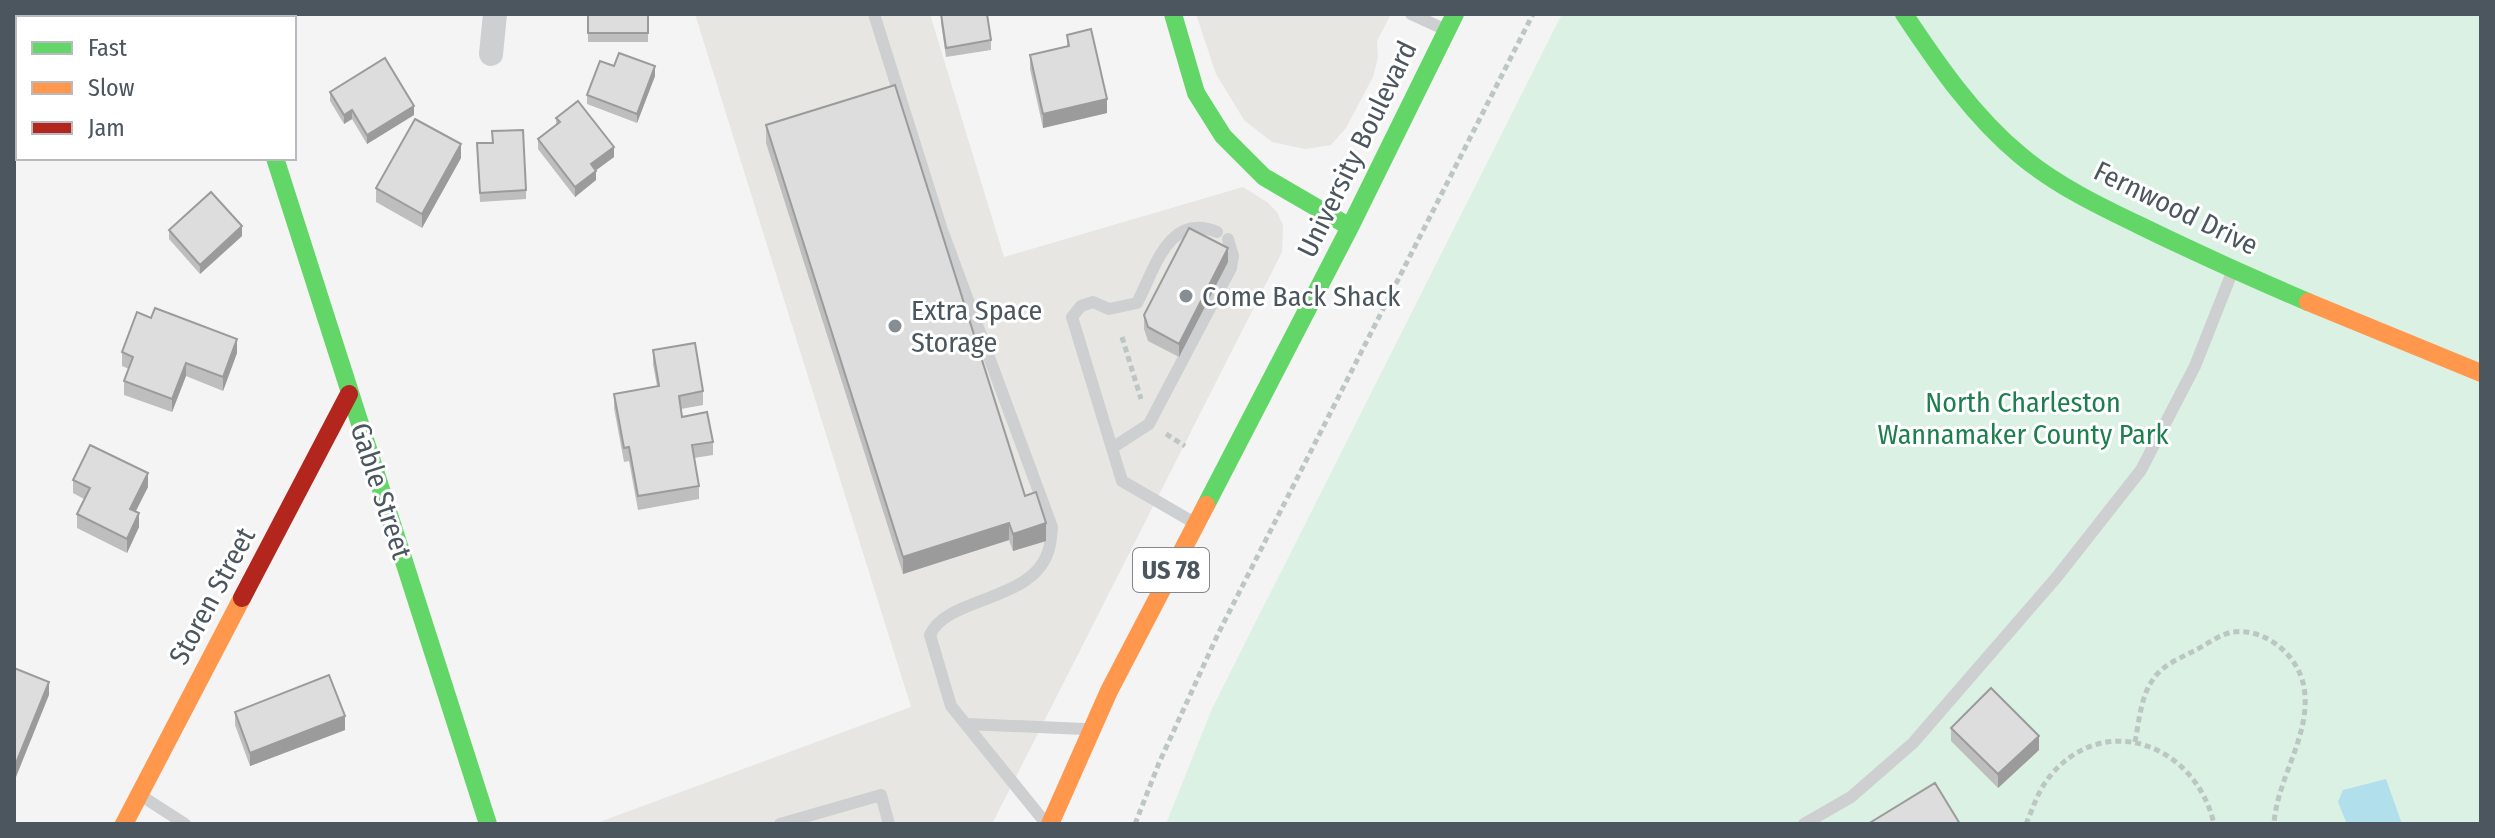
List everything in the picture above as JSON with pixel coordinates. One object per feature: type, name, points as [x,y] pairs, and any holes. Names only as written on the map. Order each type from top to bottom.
[{"type":"street","points":[[491,54],[495,14]]},
{"type":"street","points":[[1173,14],[1196,93],[1223,136],[1264,177],[1350,227]]},
{"type":"street","name":"Fernwood Drive","points":[[1904,14],[1940,69],[1970,106],[2021,156],[2095,203],[2234,270],[2481,373]]},
{"type":"street","name":"University Boulevard","points":[[1048,824],[1195,524],[1350,227],[1451,22]]},
{"type":"street","name":"Gable Street","points":[[276,160],[488,824]]},
{"type":"street","name":"Storen Street","points":[[124,824],[349,394]]},
{"type":"lane","points":[[874,14],[942,230],[1052,527],[1048,553],[1033,576],[935,624],[930,635],[951,706],[1048,824]]},
{"type":"lane","points":[[1411,14],[1451,22]]},
{"type":"lane","points":[[1112,448],[1149,424],[1231,268],[1233,256],[1222,235],[1205,227],[1192,226],[1171,238],[1137,303],[1109,309],[1093,302],[1081,306],[1072,317],[1122,481],[1195,524]]},
{"type":"lane","points":[[1804,824],[1851,797],[1913,743],[2056,578],[2141,470],[2195,366],[2234,270]]},
{"type":"lane","points":[[967,724],[1092,729]]},
{"type":"lane","points":[[140,795],[185,824]]},
{"type":"lane","points":[[780,824],[881,795],[889,824]]},
{"type":"path","points":[[1135,824],[1159,763],[1218,634],[1533,14]]},
{"type":"path","points":[[2135,742],[2145,692],[2155,676],[2172,662],[2230,633],[2251,632],[2271,640],[2292,660],[2303,683],[2306,704],[2301,732],[2275,804],[2274,824]]},
{"type":"path","points":[[2026,824],[2048,779],[2089,747],[2113,739],[2151,746],[2173,758],[2190,774],[2211,810],[2214,824]]},
{"type":"shaded area","points":[[695,14],[930,14],[1004,257],[1243,187],[1267,202],[1277,212],[1283,225],[1282,252],[992,824],[594,824],[911,707]]},
{"type":"shaded area","points":[[1196,14],[1391,14],[1377,41],[1378,58],[1373,77],[1346,128],[1331,145],[1305,149],[1272,142],[1244,120],[1216,74]]},
{"type":"green space","name":"North Charleston Wannamaker County Park","points":[[1562,14],[2481,14],[2481,824],[1166,824],[1211,711]]},
{"type":"water","points":[[2386,779],[2402,824],[2347,824],[2338,802],[2343,790]]},
{"type":"building","points":[[588,14],[648,14],[648,33],[588,33]]},
{"type":"building","points":[[941,14],[987,14],[991,40],[946,48]]},
{"type":"building","points":[[1091,29],[1107,99],[1043,114],[1030,55],[1069,46],[1067,35]]},
{"type":"building","points":[[619,53],[655,66],[637,114],[587,95],[600,61],[614,66]]},
{"type":"building","points":[[385,58],[414,106],[367,135],[352,110],[344,115],[330,92]]},
{"type":"building","name":"Extra Space Storage","points":[[895,85],[1025,496],[1036,492],[1046,523],[1013,534],[1009,523],[903,557],[766,125]]},
{"type":"building","points":[[578,101],[614,147],[591,164],[596,171],[575,187],[538,139],[560,122],[556,118]]},
{"type":"building","points":[[415,119],[461,144],[422,214],[376,188]]},
{"type":"building","points":[[523,130],[526,190],[480,193],[477,143],[493,143],[492,131]]},
{"type":"building","points":[[211,192],[242,226],[200,265],[169,230]]},
{"type":"building","name":"Come Back Shack","points":[[1189,228],[1228,248],[1179,344],[1148,327],[1144,315]]},
{"type":"building","points":[[155,308],[237,339],[223,377],[186,363],[172,399],[124,381],[133,357],[122,352],[137,312],[151,318]]},
{"type":"building","points":[[695,343],[703,391],[679,396],[682,417],[707,412],[713,442],[692,445],[699,486],[638,496],[629,447],[624,448],[614,394],[659,386],[653,350]]},
{"type":"building","points":[[90,445],[148,473],[130,509],[139,513],[127,539],[77,514],[90,488],[73,480]]},
{"type":"building","points":[[14,668],[49,682],[14,768]]},
{"type":"building","points":[[329,675],[345,716],[250,753],[235,712]]},
{"type":"building","points":[[1991,688],[2039,736],[1998,774],[1951,728]]},
{"type":"building","points":[[1935,783],[1960,824],[1868,824]]},
{"type":"traffic: fast","points":[[1173,14],[1196,93],[1223,136],[1264,177],[1350,227]]},
{"type":"traffic: fast","points":[[1206,505],[1350,227],[1455,14]]},
{"type":"traffic: fast","points":[[1904,14],[1972,107],[2003,140],[2034,166],[2109,211],[2308,302]]},
{"type":"traffic: fast","points":[[276,160],[488,824]]},
{"type":"traffic: slow","points":[[2308,302],[2481,373]]},
{"type":"traffic: slow","points":[[1050,824],[1109,691],[1206,505]]},
{"type":"traffic: slow","points":[[124,824],[242,598]]},
{"type":"traffic: jam","points":[[242,598],[349,394]]},
{"type":"place","name":"Come Back Shack","points":[[1186,296]]},
{"type":"place","name":"Extra Space Storage","points":[[895,326]]}]
